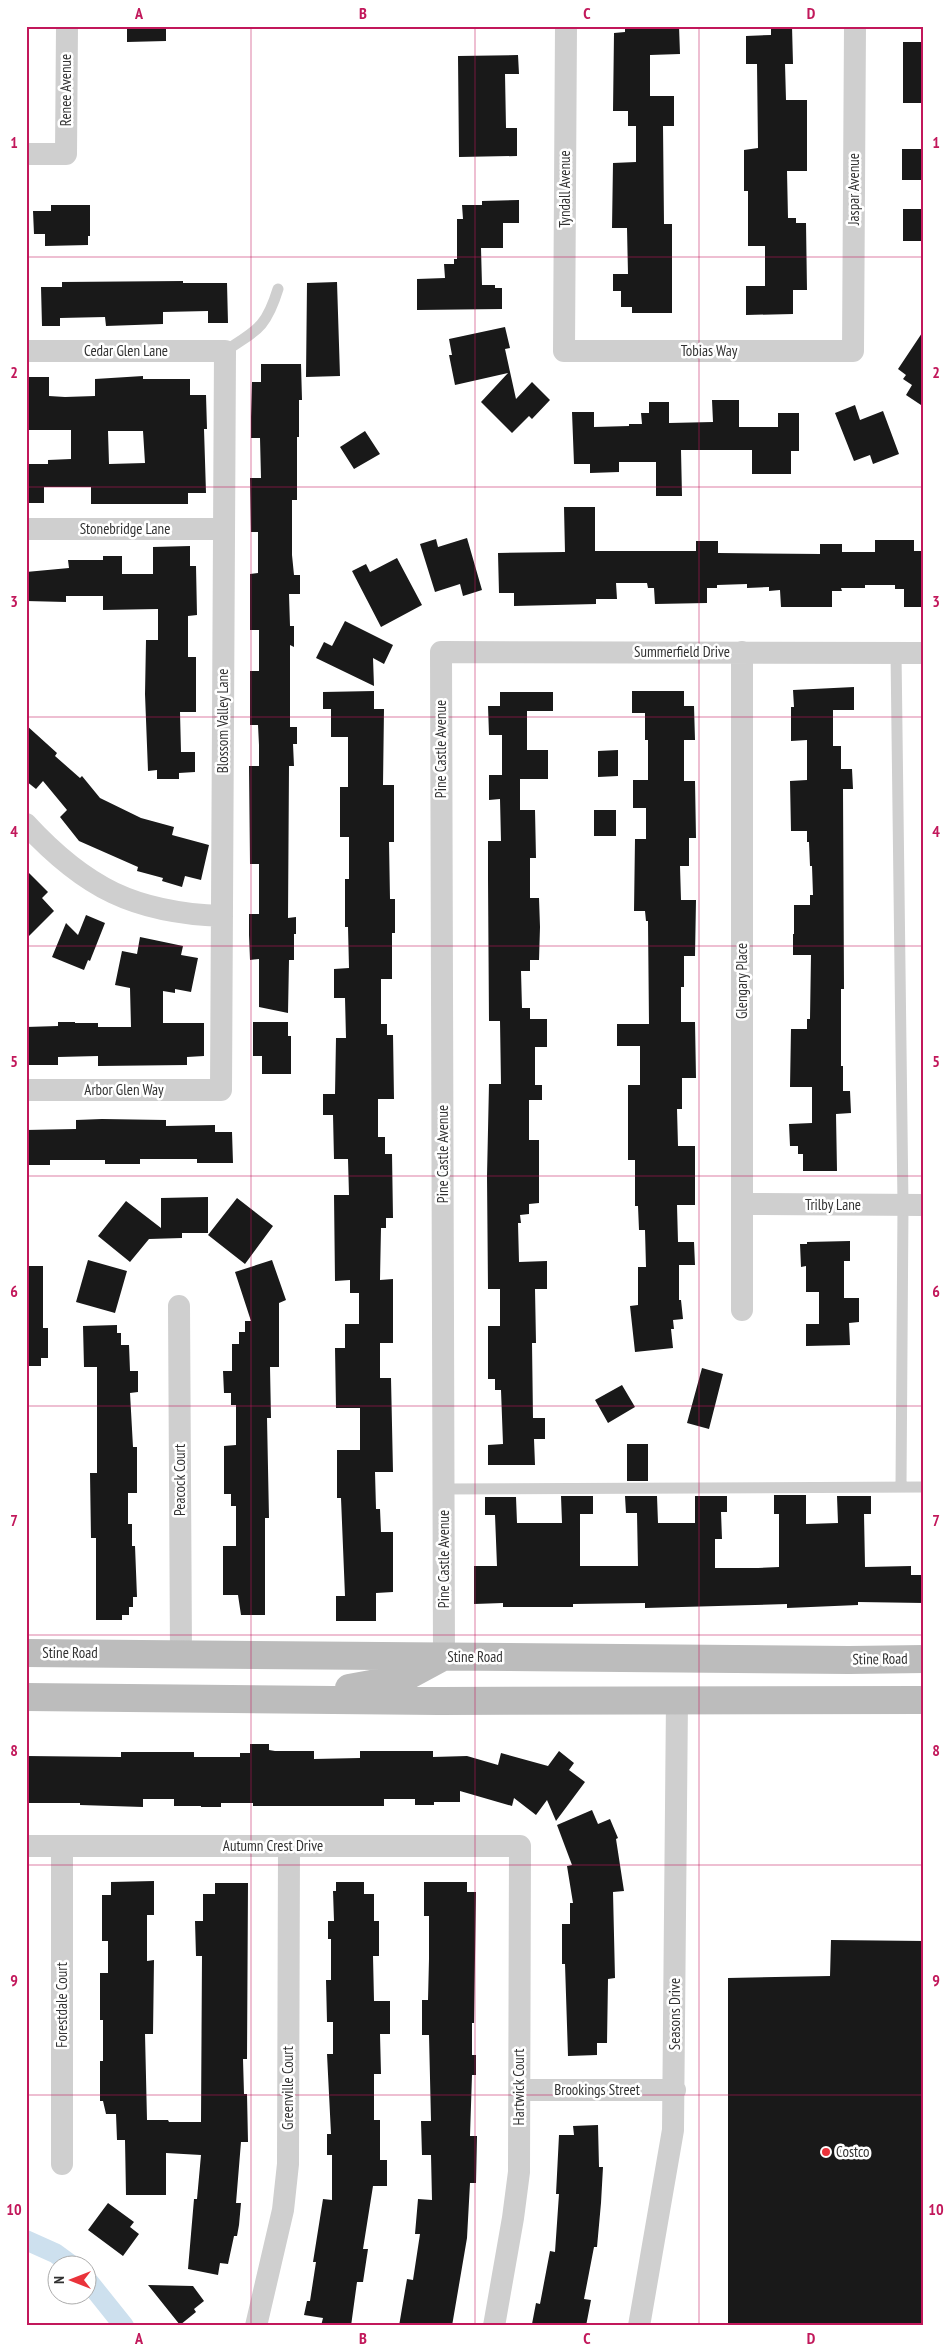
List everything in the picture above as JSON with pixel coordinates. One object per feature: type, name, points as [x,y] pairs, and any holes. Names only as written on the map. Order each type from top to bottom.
[{"type":"main road","name":"Stine Road","points":[[26,1653],[849,1660],[924,1659]]},
{"type":"main road","points":[[294,1699],[404,1678],[444,1656]]},
{"type":"main road","points":[[677,1699],[698,1678],[849,1660]]},
{"type":"main road","points":[[26,1698],[439,1701],[677,1699],[924,1700]]},
{"type":"street","name":"Renee Avenue","points":[[26,154],[66,154],[67,26]]},
{"type":"street","name":"Tyndall Avenue","points":[[564,351],[566,26]]},
{"type":"street","name":"Jaspar Avenue","points":[[853,351],[855,26]]},
{"type":"street","name":"Cedar Glen Lane","points":[[26,351],[225,351]]},
{"type":"street","name":"Blossom Valley Lane","points":[[221,1090],[225,351]]},
{"type":"street","name":"Tobias Way","points":[[564,351],[853,351]]},
{"type":"street","name":"Stonebridge Lane","points":[[26,528],[224,529]]},
{"type":"street","name":"Summerfield Drive","points":[[441,652],[924,652]]},
{"type":"street","name":"Pine Castle Avenue","points":[[441,652],[444,1656]]},
{"type":"street","name":"Glengary Place","points":[[742,652],[742,1310]]},
{"type":"street","points":[[26,824],[58,857],[76,872],[105,889],[131,901],[162,910],[222,916]]},
{"type":"street","name":"Arbor Glen Way","points":[[26,1090],[221,1090]]},
{"type":"street","name":"Trilby Lane","points":[[742,1204],[914,1205]]},
{"type":"street","name":"Peacock Court","points":[[179,1306],[181,1653]]},
{"type":"street","name":"Seasons Drive","points":[[639,2326],[673,2130],[675,2090],[677,1699]]},
{"type":"street","name":"Autumn Crest Drive","points":[[26,1846],[520,1846]]},
{"type":"street","name":"Forestdale Court","points":[[62,1846],[62,2164]]},
{"type":"street","name":"Greenville Court","points":[[256,2326],[283,2210],[288,2164],[289,1846]]},
{"type":"street","name":"Hartwick Court","points":[[494,2326],[519,2172],[520,1846]]},
{"type":"street","name":"Brookings Street","points":[[520,2090],[675,2090]]},
{"type":"lane","points":[[225,351],[258,330],[270,313],[278,289]]},
{"type":"lane","points":[[896,652],[914,1205],[901,1487]]},
{"type":"lane","points":[[444,1489],[924,1487]]},
{"type":"building","points":[[127,26],[166,26],[166,41],[127,42]]},
{"type":"building","points":[[679,26],[680,54],[650,55],[650,96],[674,96],[674,126],[663,126],[664,224],[672,224],[672,313],[632,313],[632,307],[621,307],[621,291],[613,291],[613,274],[628,274],[627,228],[612,228],[613,163],[636,162],[636,126],[628,126],[628,111],[613,111],[614,33],[625,32],[625,27]]},
{"type":"building","points":[[771,26],[792,26],[793,64],[785,64],[786,100],[807,100],[807,171],[787,171],[788,218],[796,218],[796,223],[806,223],[807,290],[793,290],[793,314],[746,315],[746,286],[765,286],[765,246],[748,246],[748,191],[744,191],[744,150],[758,148],[757,64],[746,64],[746,36],[771,35]]},
{"type":"building","points":[[903,42],[924,42],[924,103],[903,103]]},
{"type":"building","points":[[518,55],[519,74],[505,74],[506,128],[517,128],[517,156],[459,157],[458,56]]},
{"type":"building","points":[[902,149],[924,149],[924,180],[902,180]]},
{"type":"building","points":[[519,200],[519,223],[503,223],[503,248],[481,248],[482,285],[495,285],[495,288],[502,288],[502,309],[417,310],[417,279],[445,278],[444,264],[454,264],[454,259],[457,259],[457,219],[463,219],[462,205],[482,205],[482,201]]},
{"type":"building","points":[[51,205],[90,205],[90,236],[88,236],[88,245],[45,246],[45,234],[34,234],[33,211],[51,211]]},
{"type":"building","points":[[903,209],[923,209],[924,241],[903,241]]},
{"type":"building","points":[[183,281],[183,283],[227,283],[228,323],[208,323],[208,311],[163,312],[163,324],[106,326],[105,317],[60,318],[60,326],[42,326],[41,287],[62,287],[62,282]]},
{"type":"building","points":[[337,282],[340,376],[306,377],[307,283]]},
{"type":"building","points":[[505,327],[510,348],[505,349],[516,399],[532,382],[550,400],[532,419],[529,416],[512,433],[481,402],[508,373],[455,385],[449,355],[452,355],[449,339]]},
{"type":"building","points":[[924,330],[924,407],[906,395],[912,385],[903,379],[906,375],[898,369]]},
{"type":"building","points":[[261,364],[301,364],[302,400],[299,400],[299,437],[297,437],[297,500],[292,500],[292,555],[294,575],[300,575],[300,594],[289,594],[290,626],[294,626],[294,647],[290,645],[290,727],[297,727],[297,744],[293,744],[294,766],[289,766],[288,918],[296,917],[296,934],[294,934],[294,960],[289,960],[288,1013],[259,1007],[259,959],[250,960],[249,914],[259,914],[259,864],[250,864],[249,766],[259,766],[259,745],[258,725],[250,725],[250,671],[259,671],[259,630],[250,630],[250,574],[258,573],[258,532],[251,532],[250,478],[261,478],[260,438],[251,438],[251,417],[252,382],[261,382]]},
{"type":"building","points":[[143,376],[143,379],[190,379],[190,395],[206,395],[207,429],[204,429],[206,493],[188,493],[188,504],[91,504],[91,487],[44,487],[44,503],[26,503],[26,464],[48,464],[48,460],[71,459],[71,430],[29,430],[28,377],[49,377],[49,396],[65,397],[95,396],[95,379]],"holes":[[[108,431],[143,431],[145,463],[109,464]]]},
{"type":"building","points":[[712,400],[739,400],[739,427],[778,427],[778,413],[799,413],[799,451],[791,451],[791,474],[752,474],[752,450],[681,450],[682,496],[656,496],[656,462],[619,462],[619,472],[590,473],[590,464],[574,464],[572,412],[594,412],[594,427],[629,426],[629,424],[642,424],[641,413],[649,413],[649,402],[669,402],[669,423],[713,422]]},
{"type":"building","points":[[855,405],[860,420],[883,411],[899,454],[873,464],[870,455],[854,461],[835,413]]},
{"type":"building","points":[[365,431],[380,454],[354,469],[340,447]]},
{"type":"building","points":[[564,507],[595,507],[595,551],[696,551],[696,541],[718,541],[718,553],[820,554],[820,544],[842,544],[842,552],[875,552],[875,540],[914,540],[914,551],[924,551],[924,607],[904,607],[904,589],[895,589],[895,585],[865,585],[865,588],[841,588],[842,591],[832,591],[832,607],[781,607],[780,590],[769,591],[769,587],[747,588],[747,584],[717,585],[717,588],[707,588],[707,603],[655,604],[654,588],[648,588],[647,583],[616,583],[617,599],[596,599],[596,604],[514,606],[514,593],[499,593],[498,553],[565,552]]},
{"type":"building","points":[[467,538],[482,590],[463,596],[460,584],[435,592],[420,544],[436,539],[438,547]]},
{"type":"building","points":[[190,546],[190,566],[196,566],[197,615],[188,616],[188,657],[196,657],[196,712],[180,712],[181,752],[195,752],[195,772],[179,773],[179,779],[157,779],[157,770],[148,771],[145,694],[146,640],[158,640],[158,609],[103,610],[103,596],[66,596],[66,602],[26,601],[26,572],[69,568],[68,560],[103,560],[103,556],[122,556],[122,574],[153,574],[153,547]]},
{"type":"building","points":[[397,558],[422,605],[381,627],[352,571],[366,564],[370,572]]},
{"type":"building","points":[[345,621],[393,645],[384,664],[373,658],[374,686],[316,658],[324,642],[332,646]]},
{"type":"building","points":[[854,687],[854,710],[833,710],[833,746],[841,746],[841,769],[852,769],[853,789],[843,789],[844,989],[841,989],[841,1066],[843,1066],[843,1091],[850,1091],[851,1113],[836,1114],[837,1171],[803,1171],[803,1154],[798,1154],[798,1146],[790,1146],[789,1124],[812,1123],[812,1087],[790,1087],[791,1029],[807,1029],[807,1019],[810,1019],[811,955],[793,955],[794,905],[810,905],[810,895],[813,895],[812,866],[810,866],[807,831],[791,831],[790,781],[807,780],[807,740],[791,741],[791,707],[794,707],[793,690]]},
{"type":"building","points":[[374,691],[374,709],[384,709],[383,785],[394,785],[394,842],[389,842],[390,899],[395,899],[395,933],[392,933],[392,979],[381,979],[381,1024],[387,1024],[387,1035],[393,1035],[394,1099],[378,1099],[378,1137],[385,1137],[385,1154],[392,1154],[393,1218],[386,1218],[386,1228],[381,1228],[380,1280],[393,1279],[393,1343],[380,1343],[380,1378],[391,1378],[393,1472],[375,1472],[376,1509],[380,1509],[381,1532],[393,1532],[393,1592],[376,1593],[376,1621],[336,1621],[336,1596],[345,1596],[341,1498],[337,1498],[337,1450],[360,1450],[360,1408],[336,1408],[335,1348],[345,1348],[345,1324],[359,1324],[359,1293],[350,1293],[350,1280],[335,1281],[334,1195],[349,1195],[348,1159],[334,1159],[333,1115],[323,1115],[323,1094],[335,1094],[336,1038],[346,1038],[345,998],[334,998],[334,969],[349,968],[348,927],[345,927],[345,879],[349,879],[349,837],[340,837],[340,787],[348,787],[348,737],[331,737],[331,709],[323,709],[323,692]]},
{"type":"building","points":[[632,691],[684,691],[684,706],[694,706],[695,740],[684,740],[684,781],[695,781],[696,838],[689,838],[689,866],[680,866],[681,900],[696,900],[695,956],[684,956],[684,987],[681,987],[681,1022],[695,1022],[696,1078],[682,1078],[682,1109],[677,1109],[678,1146],[695,1146],[695,1205],[677,1205],[678,1242],[694,1242],[695,1265],[679,1265],[679,1300],[681,1300],[683,1319],[673,1320],[674,1329],[671,1329],[673,1348],[635,1352],[630,1306],[638,1305],[638,1267],[646,1267],[645,1230],[639,1230],[638,1206],[635,1206],[635,1160],[628,1160],[628,1085],[640,1085],[640,1046],[617,1046],[617,1024],[649,1024],[648,921],[646,921],[645,911],[634,911],[635,839],[646,839],[646,808],[633,808],[633,780],[648,780],[648,740],[645,740],[645,713],[632,713]]},
{"type":"building","points":[[500,692],[553,692],[553,711],[527,711],[527,750],[548,750],[548,779],[520,779],[520,810],[535,810],[536,858],[530,858],[530,898],[539,898],[540,927],[539,960],[530,960],[530,971],[521,971],[522,1008],[530,1008],[530,1019],[547,1019],[547,1047],[535,1047],[535,1085],[542,1085],[542,1100],[529,1100],[529,1140],[539,1140],[539,1203],[529,1204],[529,1214],[520,1215],[521,1223],[518,1223],[519,1262],[547,1261],[547,1289],[535,1289],[536,1343],[532,1343],[533,1418],[545,1418],[545,1439],[534,1439],[535,1465],[488,1465],[488,1445],[503,1444],[501,1390],[495,1390],[495,1379],[488,1379],[488,1326],[500,1326],[500,1289],[488,1289],[487,1176],[489,1084],[501,1084],[500,1021],[489,1021],[488,878],[488,841],[501,841],[500,799],[489,800],[489,775],[502,775],[502,735],[489,735],[488,706],[500,706]]},
{"type":"building","points":[[26,725],[57,753],[55,756],[80,778],[82,776],[100,798],[141,818],[174,827],[172,835],[209,845],[201,880],[185,876],[182,887],[162,881],[163,878],[137,871],[138,867],[79,841],[60,817],[67,810],[43,781],[36,789],[26,781]]},
{"type":"building","points":[[618,750],[618,776],[598,777],[598,751]]},
{"type":"building","points":[[594,810],[616,810],[616,836],[594,836]]},
{"type":"building","points":[[26,870],[48,892],[42,898],[54,911],[26,939]]},
{"type":"building","points":[[86,915],[105,923],[90,961],[88,960],[84,970],[52,957],[66,923],[78,935]]},
{"type":"building","points":[[140,937],[183,946],[181,955],[198,958],[191,992],[175,989],[175,993],[163,991],[163,1023],[204,1023],[204,1056],[187,1057],[187,1065],[98,1066],[98,1056],[58,1057],[58,1065],[26,1065],[26,1027],[58,1026],[58,1022],[75,1022],[98,1023],[98,1027],[131,1027],[130,988],[115,985],[122,951],[137,954]]},
{"type":"building","points":[[253,1022],[288,1022],[288,1036],[291,1036],[291,1074],[262,1074],[262,1056],[253,1056]]},
{"type":"building","points":[[76,1120],[166,1120],[166,1126],[215,1125],[215,1132],[232,1132],[233,1163],[197,1163],[197,1159],[140,1159],[140,1164],[105,1164],[105,1160],[50,1160],[50,1165],[26,1165],[26,1130],[76,1129]]},
{"type":"building","points":[[208,1197],[208,1233],[182,1233],[182,1238],[149,1239],[130,1262],[98,1236],[126,1201],[161,1228],[161,1198]]},
{"type":"building","points":[[237,1198],[273,1226],[245,1264],[208,1235]]},
{"type":"building","points":[[850,1241],[850,1261],[844,1261],[844,1298],[859,1298],[859,1322],[849,1323],[850,1345],[806,1346],[806,1324],[819,1324],[819,1292],[806,1292],[806,1266],[801,1267],[800,1244],[807,1244],[807,1242]]},
{"type":"building","points":[[88,1260],[127,1271],[115,1313],[76,1302]]},
{"type":"building","points":[[272,1260],[286,1300],[279,1303],[279,1367],[270,1367],[271,1418],[267,1418],[269,1518],[265,1518],[265,1615],[241,1615],[238,1595],[223,1595],[223,1546],[236,1546],[236,1506],[231,1506],[231,1494],[224,1494],[224,1446],[236,1445],[236,1405],[231,1405],[231,1393],[224,1393],[223,1371],[232,1371],[232,1344],[239,1344],[239,1332],[245,1332],[245,1321],[251,1321],[235,1272]]},
{"type":"building","points":[[26,1266],[43,1266],[43,1328],[48,1328],[48,1358],[41,1358],[41,1366],[26,1366]]},
{"type":"building","points":[[117,1325],[117,1333],[121,1333],[121,1345],[129,1345],[130,1371],[138,1371],[138,1392],[130,1393],[133,1447],[137,1447],[137,1493],[128,1493],[128,1524],[132,1524],[132,1546],[135,1546],[137,1597],[133,1597],[133,1607],[129,1607],[129,1615],[122,1615],[122,1620],[96,1620],[96,1538],[91,1538],[90,1473],[97,1473],[97,1367],[84,1367],[83,1326]]},
{"type":"building","points":[[702,1368],[723,1374],[709,1429],[687,1423]]},
{"type":"building","points":[[622,1385],[635,1407],[608,1423],[595,1400]]},
{"type":"building","points":[[627,1444],[648,1444],[648,1481],[627,1481]]},
{"type":"building","points":[[774,1495],[806,1495],[806,1524],[838,1523],[837,1496],[871,1496],[871,1514],[864,1514],[865,1567],[911,1566],[911,1575],[924,1575],[924,1603],[858,1602],[858,1605],[787,1608],[787,1604],[645,1608],[645,1603],[573,1604],[573,1607],[503,1607],[503,1603],[474,1604],[474,1566],[497,1566],[495,1515],[485,1515],[485,1497],[516,1497],[517,1523],[562,1523],[561,1496],[593,1496],[593,1514],[580,1514],[580,1566],[638,1566],[637,1513],[626,1513],[625,1496],[657,1496],[658,1523],[695,1523],[695,1496],[727,1496],[727,1512],[721,1512],[722,1539],[715,1539],[715,1568],[758,1568],[779,1567],[779,1514],[774,1514]]},
{"type":"building","points":[[250,1744],[269,1744],[269,1750],[275,1751],[314,1751],[314,1759],[360,1758],[360,1751],[433,1751],[433,1757],[467,1756],[498,1765],[501,1753],[548,1766],[559,1751],[574,1763],[569,1770],[585,1782],[556,1821],[547,1800],[536,1815],[514,1798],[512,1806],[460,1791],[460,1802],[434,1802],[434,1805],[415,1805],[415,1799],[384,1799],[384,1806],[253,1806],[253,1803],[221,1803],[221,1807],[201,1807],[174,1806],[174,1799],[143,1799],[143,1807],[80,1805],[80,1803],[26,1803],[26,1756],[121,1757],[121,1752],[194,1752],[194,1757],[240,1757],[240,1753],[250,1753]]},
{"type":"building","points":[[592,1810],[598,1824],[610,1819],[618,1838],[616,1839],[624,1891],[613,1892],[615,1978],[608,1979],[607,2043],[597,2043],[597,2055],[568,2056],[565,1964],[562,1964],[562,1924],[570,1924],[570,1903],[573,1903],[567,1866],[572,1865],[557,1825]]},
{"type":"building","points":[[154,1881],[154,1915],[147,1915],[147,1961],[154,1960],[153,2034],[145,2034],[147,2120],[168,2120],[169,2122],[201,2122],[202,1956],[196,1956],[195,1921],[203,1921],[203,1894],[215,1894],[215,1883],[248,1883],[247,2059],[243,2059],[244,2094],[247,2094],[248,2142],[241,2142],[236,2203],[241,2203],[237,2236],[234,2236],[228,2264],[220,2263],[218,2275],[188,2269],[194,2199],[197,2199],[201,2155],[166,2153],[166,2195],[126,2195],[125,2140],[117,2140],[116,2114],[106,2114],[103,2101],[100,2101],[100,2061],[103,2061],[103,2020],[100,2020],[100,1973],[108,1973],[108,1941],[102,1941],[102,1895],[111,1895],[111,1882]]},
{"type":"building","points":[[336,1882],[364,1882],[364,1894],[374,1894],[374,1921],[379,1921],[379,1956],[373,1956],[374,2001],[390,2001],[390,2034],[380,2034],[381,2074],[374,2074],[374,2120],[380,2120],[380,2160],[387,2160],[387,2186],[373,2186],[363,2249],[368,2249],[363,2282],[357,2282],[351,2326],[321,2326],[323,2318],[304,2315],[307,2301],[310,2301],[316,2262],[313,2262],[323,2199],[332,2200],[332,2155],[327,2155],[327,2134],[331,2134],[327,2054],[333,2054],[333,2022],[327,2022],[326,1980],[331,1980],[331,1939],[328,1939],[328,1921],[334,1921],[333,1891],[336,1891]]},
{"type":"building","points":[[424,1882],[467,1882],[467,1892],[476,1892],[472,2055],[476,2055],[476,2075],[472,2075],[470,2136],[477,2136],[476,2183],[470,2183],[467,2238],[452,2326],[399,2326],[407,2279],[413,2280],[420,2234],[415,2234],[418,2199],[432,2200],[431,2155],[422,2155],[421,2121],[431,2121],[429,2035],[422,2035],[422,2000],[428,2000],[429,1959],[429,1916],[424,1916]]},
{"type":"building","name":"Costco","points":[[831,1940],[924,1941],[924,2326],[728,2326],[728,1978],[830,1976]]},
{"type":"building","points":[[598,2125],[599,2167],[603,2167],[601,2203],[597,2247],[594,2247],[584,2299],[591,2300],[586,2326],[532,2324],[536,2303],[540,2304],[550,2251],[555,2252],[559,2194],[556,2194],[559,2135],[574,2135],[573,2126]]},
{"type":"building","points":[[108,2203],[134,2222],[130,2227],[139,2234],[123,2256],[88,2230]]},
{"type":"building","points":[[148,2285],[193,2286],[204,2301],[194,2309],[196,2312],[180,2325]]},
{"type":"waterway","points":[[26,2240],[56,2254]]},
{"type":"waterway","points":[[98,2294],[124,2326]]},
{"type":"place","name":"Costco","points":[[826,2152]]}]
